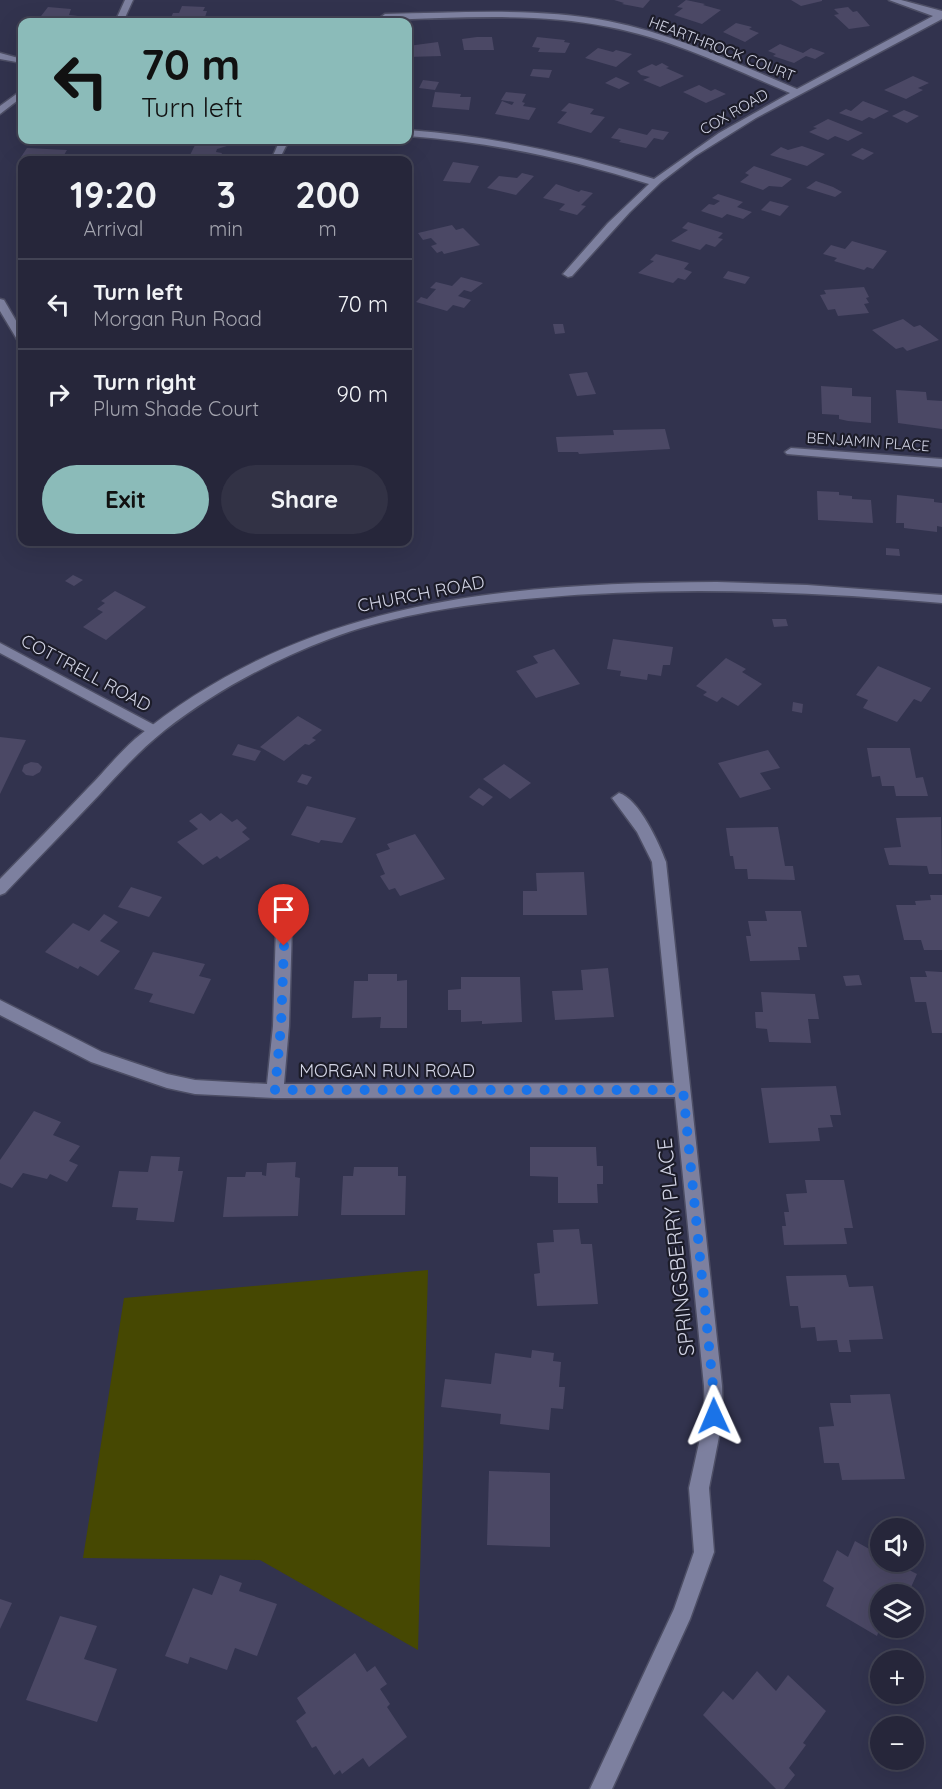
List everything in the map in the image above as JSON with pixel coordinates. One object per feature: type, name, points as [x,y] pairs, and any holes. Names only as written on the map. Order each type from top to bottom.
[{"type":"street","points":[[121,18],[129,0]]},
{"type":"street","points":[[893,0],[941,15]]},
{"type":"street","name":"HEARTHROCK COURT","points":[[385,17],[516,15],[609,24],[674,42],[798,93]]},
{"type":"street","name":"COX ROAD","points":[[568,274],[629,207],[683,161],[725,133],[915,32],[941,15]]},
{"type":"street","points":[[0,56],[18,60]]},
{"type":"street","points":[[0,111],[18,96]]},
{"type":"street","points":[[412,133],[466,137],[533,148],[600,165],[657,183]]},
{"type":"street","points":[[0,302],[18,332]]},
{"type":"street","name":"BENJAMIN PLACE","points":[[791,452],[942,463]]},
{"type":"street","name":"CHURCH ROAD","points":[[0,889],[139,743],[155,731],[255,668],[304,644],[348,628],[401,613],[463,601],[626,587],[713,586],[855,590],[942,599]]},
{"type":"street","name":"COTTRELL ROAD","points":[[0,647],[155,731]]},
{"type":"street","name":"SPRINGSBERRY PLACE","points":[[601,1789],[683,1612],[704,1552],[704,1518],[699,1488],[712,1425],[713,1386],[658,862],[645,831],[633,812],[619,798]]},
{"type":"street","points":[[275,1090],[281,1026],[285,926]]},
{"type":"street","name":"MORGAN RUN ROAD","points":[[0,1007],[97,1057],[167,1081],[195,1087],[275,1090],[683,1090]]},
{"type":"shaded area","points":[[428,1270],[418,1650],[260,1560],[83,1558],[124,1298]]},
{"type":"building","points":[[614,0],[650,0],[643,8]]},
{"type":"building","points":[[686,0],[721,10],[702,24],[674,15],[683,8],[677,7]]},
{"type":"building","points":[[791,0],[822,0],[822,1],[801,6]]},
{"type":"building","points":[[182,6],[205,7],[203,11],[207,11],[205,18],[171,18],[173,13],[179,13]]},
{"type":"building","points":[[48,7],[71,9],[69,15],[78,16],[76,18],[40,18]]},
{"type":"building","points":[[848,7],[853,12],[857,11],[870,26],[849,29],[834,15],[839,14],[834,9]]},
{"type":"building","points":[[736,23],[752,27],[749,29],[759,33],[745,42],[723,32]]},
{"type":"building","points":[[492,37],[494,50],[464,50],[462,39]]},
{"type":"building","points":[[537,37],[565,40],[564,42],[570,43],[565,53],[538,52],[540,48],[532,47]]},
{"type":"building","points":[[438,42],[441,56],[412,57],[412,45]]},
{"type":"building","points":[[780,44],[803,53],[811,48],[825,53],[815,59],[806,56],[794,63],[773,56],[776,54],[768,51]]},
{"type":"building","points":[[598,48],[632,54],[616,67],[585,58]]},
{"type":"building","points":[[662,63],[669,67],[666,68],[684,76],[660,87],[643,80],[650,77],[641,75],[637,71],[652,64],[656,66]]},
{"type":"building","points":[[533,69],[552,70],[549,78],[530,76]]},
{"type":"building","points":[[913,76],[929,83],[918,88],[923,90],[906,99],[884,90]]},
{"type":"building","points":[[616,77],[630,83],[619,89],[605,83]]},
{"type":"building","points":[[423,80],[439,82],[435,90],[419,88]]},
{"type":"building","points":[[699,85],[711,91],[715,89],[726,94],[706,103],[683,92]]},
{"type":"building","points":[[435,92],[471,97],[469,110],[432,107]]},
{"type":"building","points":[[506,92],[526,94],[522,102],[525,103],[523,106],[536,108],[529,120],[495,114],[502,101],[512,105],[514,102],[501,100]]},
{"type":"building","points":[[863,101],[889,111],[874,119],[869,117],[862,121],[839,113],[846,109],[851,111]]},
{"type":"building","points":[[569,103],[594,109],[590,114],[605,117],[591,133],[557,123],[567,112],[561,111]]},
{"type":"building","points":[[904,110],[919,116],[907,123],[892,116]]},
{"type":"building","points":[[828,119],[863,133],[848,141],[835,136],[828,140],[809,132],[817,128],[813,127]]},
{"type":"building","points":[[619,128],[647,135],[652,129],[669,132],[663,140],[654,138],[646,148],[611,138]]},
{"type":"building","points":[[182,144],[228,144],[217,149],[216,152],[222,153],[220,156],[190,156],[195,145]]},
{"type":"building","points":[[802,146],[825,154],[807,166],[770,155],[781,147],[788,150]]},
{"type":"building","points":[[27,148],[67,150],[63,156],[22,156]]},
{"type":"building","points":[[862,148],[874,153],[863,160],[851,155]]},
{"type":"building","points":[[320,154],[332,154],[331,156],[319,156]]},
{"type":"building","points":[[453,162],[479,166],[470,183],[443,181]]},
{"type":"building","points":[[754,166],[792,179],[782,187],[769,186],[763,190],[740,182],[749,175],[745,173]]},
{"type":"building","points":[[522,173],[534,176],[516,195],[487,188],[499,176],[517,178]]},
{"type":"building","points":[[816,181],[842,192],[835,197],[806,188]]},
{"type":"building","points":[[556,184],[579,192],[581,190],[593,193],[581,205],[586,206],[577,215],[559,210],[565,204],[543,198]]},
{"type":"building","points":[[718,194],[743,202],[737,207],[752,212],[743,219],[727,214],[722,218],[701,211],[709,204],[714,205],[720,201],[712,198]]},
{"type":"building","points":[[770,201],[789,206],[780,216],[761,210]]},
{"type":"building","points":[[688,222],[723,233],[718,238],[723,239],[715,247],[706,244],[700,250],[671,241],[688,230],[682,228]]},
{"type":"building","points":[[452,225],[456,230],[463,228],[480,245],[444,254],[442,251],[437,253],[431,246],[437,244],[431,238],[423,240],[418,233]]},
{"type":"building","points":[[852,241],[887,251],[873,269],[867,267],[864,270],[834,261],[837,258],[823,254],[831,245],[845,249]]},
{"type":"building","points":[[656,254],[689,263],[684,269],[692,272],[685,280],[678,278],[673,283],[638,273],[654,261],[650,260]]},
{"type":"building","points":[[728,271],[750,277],[745,284],[723,278]]},
{"type":"building","points":[[461,277],[483,283],[471,292],[464,290],[458,296],[471,300],[464,308],[453,305],[447,311],[416,302],[421,297],[427,299],[436,289],[430,288],[436,282],[452,286]]},
{"type":"building","points":[[864,287],[869,303],[864,304],[869,313],[838,316],[835,309],[828,310],[820,295],[826,294],[824,290]]},
{"type":"building","points":[[903,319],[914,327],[920,325],[939,340],[907,351],[903,347],[896,349],[872,330]]},
{"type":"building","points":[[553,324],[563,324],[565,333],[555,334]]},
{"type":"building","points":[[587,372],[596,394],[577,396],[569,374]]},
{"type":"building","points":[[821,386],[852,388],[852,396],[871,397],[871,423],[848,421],[839,419],[839,415],[822,414]]},
{"type":"building","points":[[896,390],[926,392],[927,400],[942,401],[942,429],[898,423]]},
{"type":"building","points":[[665,429],[670,449],[579,454],[578,452],[558,452],[556,437],[614,435],[613,430]]},
{"type":"building","points":[[817,491],[839,492],[839,495],[852,496],[852,499],[871,500],[873,523],[818,520]]},
{"type":"building","points":[[897,495],[934,499],[934,502],[942,503],[942,527],[937,526],[937,532],[904,528],[904,523],[896,523]]},
{"type":"building","points":[[886,548],[899,549],[900,556],[886,555]]},
{"type":"building","points":[[73,575],[83,580],[74,586],[65,581]]},
{"type":"building","points":[[115,591],[146,607],[106,640],[83,627],[103,612],[97,609],[105,603],[101,601]]},
{"type":"building","points":[[772,619],[786,619],[788,626],[774,627]]},
{"type":"building","points":[[613,639],[673,647],[670,665],[663,665],[661,676],[648,674],[647,680],[620,676],[621,671],[607,669]]},
{"type":"building","points":[[554,649],[580,684],[536,698],[516,671],[538,663],[533,656]]},
{"type":"building","points":[[726,658],[746,669],[742,672],[762,684],[738,706],[722,697],[717,702],[703,695],[707,692],[696,686]]},
{"type":"building","points":[[878,666],[931,688],[921,702],[914,699],[897,722],[863,708],[868,700],[856,695]]},
{"type":"building","points":[[793,702],[803,704],[802,713],[792,711]]},
{"type":"building","points":[[298,716],[322,730],[312,738],[316,740],[309,745],[305,744],[284,761],[260,747]]},
{"type":"building","points":[[0,737],[26,740],[0,794]]},
{"type":"building","points":[[238,744],[261,751],[255,761],[232,755]]},
{"type":"building","points":[[867,748],[910,748],[916,778],[923,777],[928,796],[896,796],[894,786],[882,786],[880,776],[872,777]]},
{"type":"building","points":[[768,750],[780,768],[760,773],[771,789],[740,798],[718,763]]},
{"type":"building","points":[[31,762],[38,763],[42,767],[40,772],[33,776],[26,775],[22,771],[24,765]]},
{"type":"building","points":[[504,764],[531,783],[510,799],[483,779]]},
{"type":"building","points":[[302,774],[312,777],[307,785],[297,782]]},
{"type":"building","points":[[479,788],[493,797],[483,806],[469,797]]},
{"type":"building","points":[[307,806],[356,818],[342,843],[321,840],[319,843],[291,835]]},
{"type":"building","points":[[201,813],[210,821],[221,813],[232,822],[237,819],[247,828],[242,832],[250,839],[220,859],[217,856],[203,865],[177,842],[198,829],[189,821]]},
{"type":"building","points":[[941,817],[942,874],[929,874],[927,866],[889,865],[884,848],[901,847],[896,818]]},
{"type":"building","points":[[778,827],[785,866],[793,866],[795,880],[748,879],[747,869],[735,869],[733,856],[730,856],[726,828]]},
{"type":"building","points":[[415,834],[445,879],[400,896],[395,888],[389,890],[380,876],[385,874],[376,854],[390,849],[387,844]]},
{"type":"building","points":[[584,872],[587,915],[523,915],[523,891],[537,891],[536,873]]},
{"type":"building","points":[[131,887],[162,897],[149,917],[118,907]]},
{"type":"building","points":[[930,895],[942,895],[942,950],[924,950],[921,940],[904,940],[896,905],[916,905],[915,901],[931,900]]},
{"type":"building","points":[[765,911],[801,911],[807,947],[798,947],[800,960],[750,961],[746,936],[751,936],[748,921],[767,921]]},
{"type":"building","points":[[104,914],[118,922],[100,941],[120,951],[98,976],[80,966],[78,969],[45,952],[73,923],[89,931]]},
{"type":"building","points":[[153,952],[205,964],[199,976],[211,979],[194,1014],[149,1002],[153,994],[134,989]]},
{"type":"building","points":[[608,968],[614,1017],[555,1020],[552,991],[583,990],[581,970]]},
{"type":"building","points":[[925,971],[942,972],[942,1033],[932,1033],[926,1002],[915,1002],[910,977],[927,977]]},
{"type":"building","points":[[368,974],[397,974],[397,981],[407,980],[407,1028],[380,1028],[381,1017],[352,1018],[354,981],[368,981]]},
{"type":"building","points":[[859,975],[862,985],[846,986],[843,976]]},
{"type":"building","points":[[461,977],[520,977],[522,1022],[482,1024],[482,1021],[461,1022],[461,1010],[448,1010],[448,990],[461,989]]},
{"type":"building","points":[[761,992],[815,994],[819,1019],[808,1019],[811,1043],[769,1042],[767,1029],[756,1028],[755,1012],[763,1012]]},
{"type":"building","points":[[836,1086],[841,1115],[830,1115],[833,1127],[818,1128],[820,1141],[769,1143],[761,1088]]},
{"type":"building","points":[[34,1111],[61,1122],[53,1135],[80,1146],[69,1161],[78,1165],[67,1182],[50,1174],[47,1179],[23,1173],[12,1188],[0,1183],[0,1160]]},
{"type":"building","points":[[530,1147],[596,1147],[597,1166],[603,1166],[603,1184],[597,1184],[598,1203],[558,1203],[558,1177],[530,1176]]},
{"type":"building","points":[[151,1156],[180,1157],[178,1171],[183,1171],[174,1222],[136,1220],[138,1208],[112,1207],[119,1171],[148,1172]]},
{"type":"building","points":[[296,1162],[295,1177],[300,1178],[298,1216],[223,1217],[227,1177],[245,1177],[246,1172],[262,1172],[262,1175],[266,1176],[267,1163]]},
{"type":"building","points":[[354,1167],[398,1167],[398,1176],[406,1176],[405,1215],[341,1215],[343,1176],[353,1176]]},
{"type":"building","points":[[805,1180],[844,1180],[853,1228],[844,1228],[847,1244],[784,1245],[782,1226],[786,1226],[784,1212],[789,1212],[786,1194],[807,1193]]},
{"type":"building","points":[[579,1229],[581,1244],[592,1244],[598,1304],[537,1306],[534,1274],[540,1273],[537,1243],[554,1242],[553,1230]]},
{"type":"building","points":[[846,1275],[849,1287],[873,1286],[883,1339],[849,1340],[851,1352],[839,1352],[837,1340],[817,1341],[815,1327],[801,1328],[798,1306],[790,1306],[786,1276]]},
{"type":"building","points":[[532,1350],[554,1353],[553,1361],[561,1362],[559,1387],[565,1387],[563,1409],[551,1408],[549,1430],[500,1424],[501,1414],[441,1407],[445,1379],[491,1384],[495,1353],[531,1358]]},
{"type":"building","points":[[890,1394],[905,1479],[842,1480],[839,1463],[824,1463],[819,1427],[834,1426],[830,1403],[851,1403],[850,1395]]},
{"type":"building","points":[[489,1471],[550,1473],[550,1547],[487,1545]]},
{"type":"building","points":[[855,1541],[870,1549],[870,1572],[913,1572],[917,1574],[912,1584],[870,1584],[870,1632],[826,1606],[834,1588],[823,1581],[837,1550],[848,1557]]},
{"type":"building","points":[[220,1575],[242,1583],[239,1591],[277,1604],[257,1656],[235,1648],[227,1670],[190,1657],[188,1664],[165,1656],[193,1588],[212,1595]]},
{"type":"building","points":[[0,1599],[12,1603],[0,1629]]},
{"type":"building","points":[[60,1616],[97,1626],[84,1659],[117,1669],[97,1722],[26,1700]]},
{"type":"building","points":[[355,1653],[367,1672],[375,1666],[387,1684],[380,1689],[390,1704],[387,1707],[407,1737],[369,1767],[363,1758],[342,1774],[340,1770],[334,1775],[316,1746],[312,1748],[296,1721],[306,1713],[297,1698]]},
{"type":"building","points":[[757,1671],[776,1691],[788,1675],[826,1711],[803,1743],[806,1745],[789,1768],[795,1775],[784,1789],[776,1789],[703,1715],[723,1691],[733,1700]]},
{"type":"route","points":[[284,946],[281,1026],[275,1090],[683,1090],[713,1386],[714,1416]]}]
